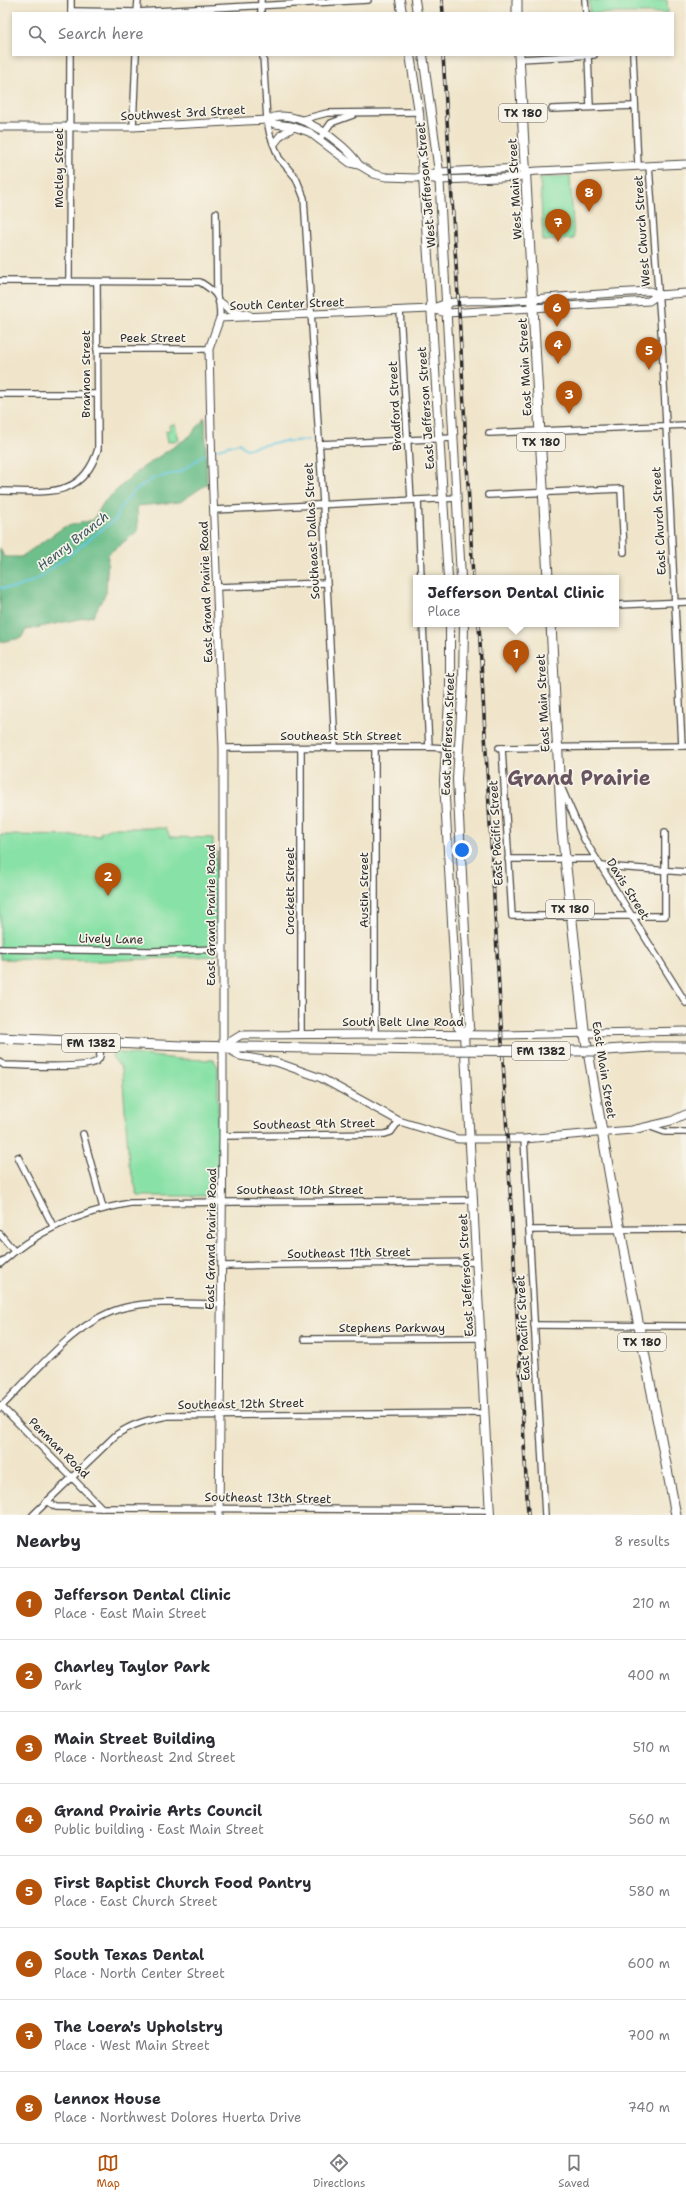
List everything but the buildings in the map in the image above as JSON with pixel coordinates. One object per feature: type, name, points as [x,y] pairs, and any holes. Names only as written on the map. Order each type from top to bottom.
[{"type":"main road","points":[[400,0],[402,12]]},
{"type":"main road","points":[[415,0],[417,12]]},
{"type":"main road","points":[[516,0],[517,12]]},
{"type":"main road","name":"West Jefferson Street","points":[[410,56],[419,112],[431,309]]},
{"type":"main road","name":"West Jefferson Street","points":[[423,56],[439,176],[447,313]]},
{"type":"main road","name":"West Main Street","points":[[520,57],[533,302]]},
{"type":"main road","name":"East Main Street","points":[[533,302],[548,575]]},
{"type":"main road","name":"East Jefferson Street","points":[[431,309],[448,575]]},
{"type":"main road","name":"East Jefferson Street","points":[[447,313],[461,575]]},
{"type":"main road","points":[[445,538],[459,538]]},
{"type":"main road","name":"East Jefferson Street","points":[[450,627],[450,686],[444,782],[447,851],[458,1027],[464,1034],[490,1513]]},
{"type":"main road","name":"East Jefferson Street","points":[[464,627],[463,681],[457,779],[470,1027],[464,1034]]},
{"type":"main road","name":"East Main Street","points":[[551,627],[559,783],[565,858],[585,1034],[620,1229],[676,1515]]},
{"type":"main road","points":[[450,634],[464,636]]},
{"type":"main road","points":[[447,851],[460,851]]},
{"type":"main road","name":"FM 1382","points":[[0,1038],[284,1049],[592,1051],[651,1047],[686,1047]]},
{"type":"street","points":[[71,0],[71,12],[137,12],[261,3],[368,0]]},
{"type":"street","points":[[137,12],[138,0]]},
{"type":"street","points":[[585,0],[586,12]]},
{"type":"street","name":"Motley Street","points":[[69,281],[70,56]]},
{"type":"street","points":[[133,128],[136,56]]},
{"type":"street","name":"Southeast Dallas Street","points":[[263,56],[267,120],[279,158],[296,178],[304,198],[323,504],[334,747]]},
{"type":"street","points":[[520,57],[554,56]]},
{"type":"street","points":[[588,56],[590,106]]},
{"type":"street","name":"West Church Street","points":[[633,56],[638,166]]},
{"type":"street","points":[[552,109],[590,106],[635,106]]},
{"type":"street","name":"Southwest 3rd Street","points":[[331,123],[365,112]]},
{"type":"street","name":"Southwest 3rd Street","points":[[0,127],[133,128],[267,120],[274,116],[300,120],[327,113],[419,112]]},
{"type":"street","points":[[319,140],[331,123],[331,118],[327,113]]},
{"type":"street","points":[[267,120],[275,124],[294,127],[309,132],[350,163],[360,165],[374,174],[402,179],[518,168],[526,172],[686,164]]},
{"type":"street","points":[[300,120],[325,133],[355,158],[360,165]]},
{"type":"street","points":[[274,144],[281,135],[294,127]]},
{"type":"street","name":"West Church Street","points":[[649,166],[658,295]]},
{"type":"street","points":[[216,213],[218,299],[230,310],[251,316]]},
{"type":"street","name":"South Center Street","points":[[0,281],[200,282],[212,290],[218,299],[220,318],[431,309],[447,313],[533,302]]},
{"type":"street","name":"Brannon Street","points":[[0,491],[66,489],[78,483],[93,465],[98,449],[97,282]]},
{"type":"street","points":[[533,302],[650,290],[658,295],[686,294]]},
{"type":"street","name":"East Church Street","points":[[658,295],[674,602],[684,746]]},
{"type":"street","name":"South Center Street","points":[[431,309],[446,302],[533,302]]},
{"type":"street","name":"Bradford Street","points":[[400,310],[411,500]]},
{"type":"street","name":"East Grand Prairie Road","points":[[220,318],[209,348],[224,748],[220,1512]]},
{"type":"street","name":"Peek Street","points":[[97,349],[209,348]]},
{"type":"street","points":[[0,394],[97,394]]},
{"type":"street","points":[[489,433],[686,425]]},
{"type":"street","points":[[319,444],[454,438]]},
{"type":"street","points":[[488,495],[621,489],[624,552]]},
{"type":"street","points":[[214,510],[457,498]]},
{"type":"street","points":[[418,500],[421,575]]},
{"type":"street","points":[[218,587],[326,583]]},
{"type":"street","points":[[619,605],[686,602]]},
{"type":"street","points":[[423,627],[429,747]]},
{"type":"street","points":[[557,748],[684,746]]},
{"type":"street","name":"Austin Street","points":[[375,747],[375,1034]]},
{"type":"street","name":"Southeast 5th Street","points":[[224,748],[429,747],[459,749]]},
{"type":"street","name":"Crockett Street","points":[[300,1034],[301,748]]},
{"type":"street","name":"East Pacific Street","points":[[557,748],[500,748],[512,916],[571,916]]},
{"type":"street","name":"Davis Street","points":[[559,783],[584,839],[686,1003]]},
{"type":"street","points":[[571,916],[665,916],[665,832]]},
{"type":"street","points":[[508,859],[596,859]]},
{"type":"street","points":[[601,866],[686,872]]},
{"type":"street","name":"Lively Lane","points":[[0,949],[152,951],[222,949]]},
{"type":"street","name":"FM 1382","points":[[585,1034],[686,1031]]},
{"type":"street","name":"South Belt Line Road","points":[[223,1046],[241,1036],[300,1034],[585,1034]]},
{"type":"street","points":[[0,1062],[4,1065],[90,1065],[98,1061],[100,1056],[99,1043]]},
{"type":"street","name":"Southeast 9th Street","points":[[223,1046],[240,1056],[276,1062],[321,1078],[399,1122],[458,1139],[508,1140],[602,1133],[651,1127],[686,1114]]},
{"type":"street","name":"Southeast 9th Street","points":[[223,1136],[385,1134],[391,1132],[399,1122]]},
{"type":"street","points":[[651,1127],[664,1132],[686,1132]]},
{"type":"street","points":[[83,1134],[103,1208]]},
{"type":"street","name":"East Pacific Street","points":[[524,1139],[545,1515]]},
{"type":"street","points":[[18,1157],[53,1226]]},
{"type":"street","name":"Southeast 10th Street","points":[[0,1264],[14,1251],[53,1226],[103,1208],[130,1203],[473,1200]]},
{"type":"street","points":[[529,1230],[686,1229]]},
{"type":"street","points":[[0,1234],[14,1251]]},
{"type":"street","name":"Southeast 11th Street","points":[[222,1266],[477,1262]]},
{"type":"street","points":[[1,1406],[64,1345],[86,1326],[106,1315],[127,1307],[160,1303],[222,1304]]},
{"type":"street","points":[[534,1325],[686,1326]]},
{"type":"street","name":"Stephens Parkway","points":[[304,1339],[481,1338]]},
{"type":"street","name":"Penman Road","points":[[1,1406],[102,1508]]},
{"type":"street","name":"Southeast 12th Street","points":[[33,1515],[116,1434],[130,1425],[167,1416],[485,1414]]},
{"type":"street","name":"Southeast 13th Street","points":[[47,1502],[56,1507],[220,1512],[490,1513]]},
{"type":"green space","points":[[589,0],[667,0],[668,12],[590,12]]},
{"type":"green space","points":[[570,176],[574,239],[543,241],[540,178]]},
{"type":"green space","points":[[205,418],[207,484],[180,502],[137,506],[138,531],[108,554],[106,593],[93,616],[26,630],[21,638],[0,642],[0,548],[4,557],[21,557],[64,527],[93,520],[104,502],[136,472],[190,436]]},
{"type":"green space","points":[[175,424],[179,440],[168,442],[166,431],[170,430],[169,425]]},
{"type":"green space","points":[[111,828],[166,828],[170,837],[213,838],[213,850],[216,850],[216,956],[98,961],[0,959],[0,835],[100,836],[100,833]]},
{"type":"green space","points":[[113,1052],[179,1059],[214,1060],[218,1067],[218,1196],[138,1196],[129,1164],[122,1069],[112,1057]]},
{"type":"waterway","name":"Henry Branch","points":[[218,449],[239,443],[246,449],[278,442],[309,440]]},
{"type":"waterway","name":"Henry Branch","points":[[0,588],[15,588],[38,579],[117,518],[118,511],[133,492],[152,479],[182,471],[205,454]]},
{"type":"railway","points":[[442,0],[443,12]]},
{"type":"railway","points":[[443,56],[459,312],[473,575]]},
{"type":"railway","points":[[479,627],[528,1515]]},
{"type":"place","name":"Lennox House","points":[[589,212]]},
{"type":"place","name":"The Loera's Upholstry","points":[[558,242]]},
{"type":"place","name":"South Texas Dental","points":[[557,327]]},
{"type":"place","name":"Grand Prairie Arts Council","points":[[558,364]]},
{"type":"place","name":"First Baptist Church Food Pantry","points":[[649,370]]},
{"type":"place","name":"Main Street Building","points":[[569,414]]},
{"type":"place","name":"Jefferson Dental Clinic","points":[[516,673]]},
{"type":"place","name":"Charley Taylor Park","points":[[108,896]]},
{"type":"district","name":"Grand Prairie","points":[[579,778]]}]
